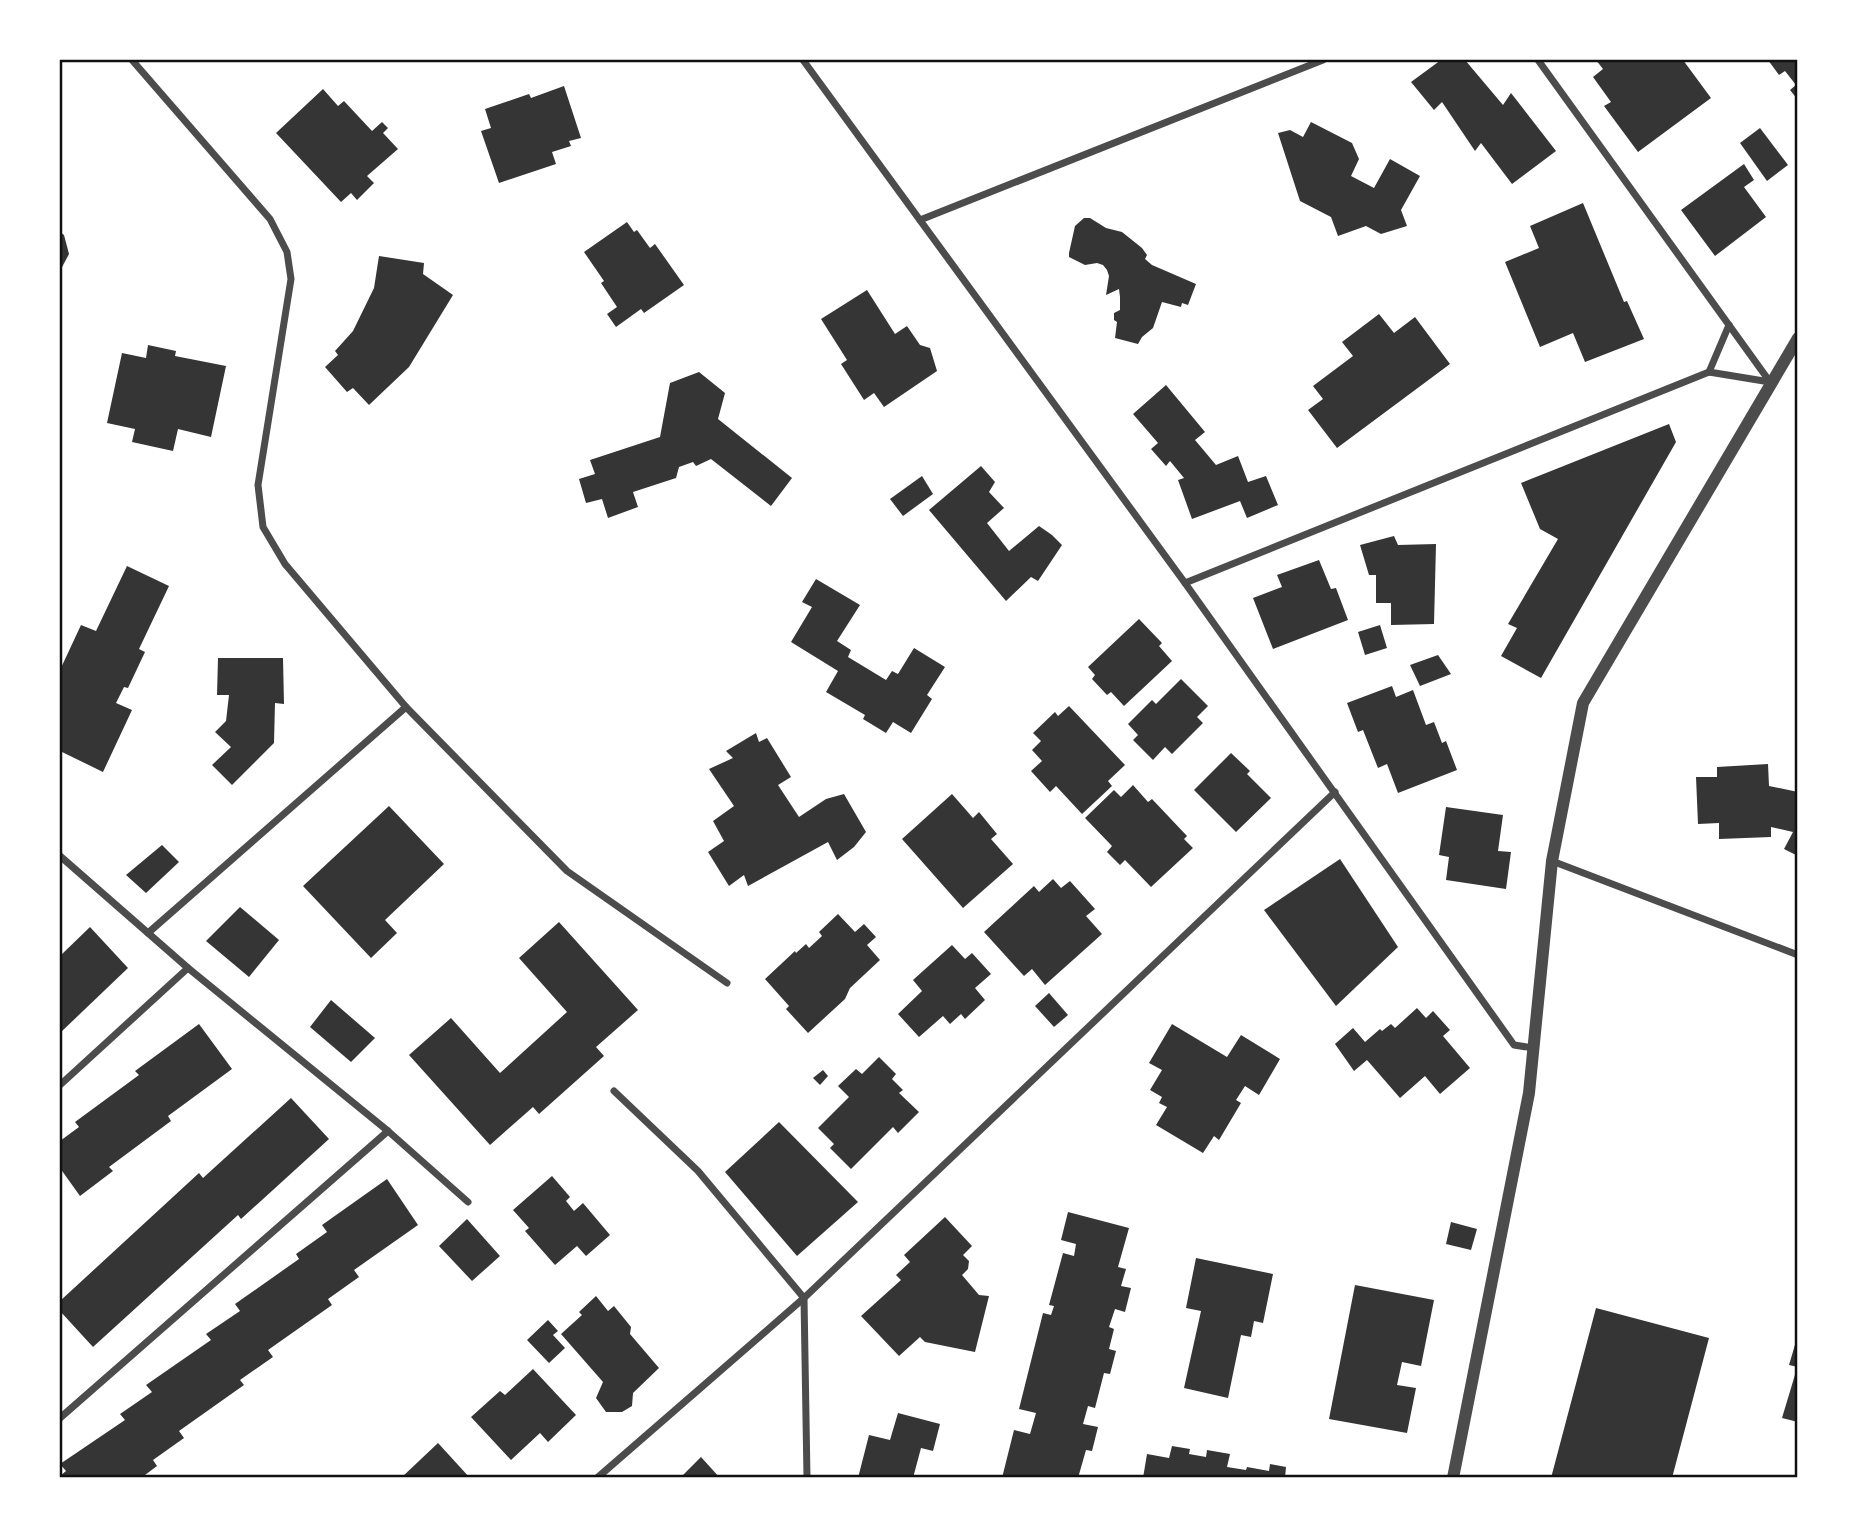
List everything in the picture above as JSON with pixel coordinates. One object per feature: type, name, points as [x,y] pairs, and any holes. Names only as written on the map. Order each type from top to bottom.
[{"type":"street","points":[[132,60],[270,219],[287,252],[291,279],[258,485],[263,527],[285,564],[406,707],[567,871],[727,983]]},
{"type":"street","points":[[803,60],[1185,583],[1514,1045],[1533,1048]]},
{"type":"street","points":[[920,220],[1323,60]]},
{"type":"street","points":[[1538,60],[1770,382]]},
{"type":"street","points":[[1709,372],[1729,325]]},
{"type":"street","points":[[1453,1478],[1529,1093],[1552,861],[1583,704],[1797,338]]},
{"type":"street","points":[[1185,583],[1709,372],[1770,382]]},
{"type":"street","points":[[148,933],[406,707]]},
{"type":"street","points":[[597,1478],[804,1298],[1335,792]]},
{"type":"street","points":[[60,856],[188,968],[388,1131],[468,1202]]},
{"type":"street","points":[[1552,861],[1797,955]]},
{"type":"street","points":[[60,1084],[188,968]]},
{"type":"street","points":[[614,1091],[698,1171],[804,1298],[807,1478]]},
{"type":"street","points":[[60,1418],[388,1131]]},
{"type":"building","points":[[1441,60],[1465,60],[1503,105],[1511,93],[1556,151],[1512,184],[1481,143],[1475,151],[1442,102],[1434,110],[1411,82]]},
{"type":"building","points":[[1596,60],[1683,60],[1711,98],[1638,152],[1604,106],[1611,102],[1593,77],[1603,69]]},
{"type":"building","points":[[1768,60],[1798,60],[1798,100],[1790,90],[1796,85],[1785,71],[1779,75]]},
{"type":"building","points":[[564,86],[581,138],[569,141],[571,146],[552,152],[556,164],[499,183],[481,131],[491,128],[485,109],[529,94],[531,98]]},
{"type":"building","points":[[323,89],[338,106],[344,101],[372,131],[382,122],[388,128],[383,133],[398,149],[367,176],[374,183],[357,200],[351,193],[341,202],[276,133]]},
{"type":"building","points":[[1311,122],[1352,143],[1359,159],[1351,176],[1374,188],[1390,159],[1420,176],[1401,210],[1407,226],[1381,234],[1366,226],[1338,236],[1331,217],[1300,201],[1278,133],[1290,130],[1303,137]]},
{"type":"building","points":[[1760,128],[1788,165],[1767,181],[1740,143]]},
{"type":"building","points":[[1744,164],[1754,180],[1744,187],[1766,217],[1715,256],[1681,210]]},
{"type":"building","points":[[1583,203],[1624,302],[1627,301],[1644,339],[1585,362],[1573,333],[1540,347],[1505,262],[1539,248],[1530,226]]},
{"type":"building","points":[[1084,218],[1122,232],[1142,248],[1147,255],[1145,259],[1152,265],[1196,284],[1188,305],[1182,303],[1181,307],[1162,302],[1153,328],[1138,344],[1115,338],[1117,322],[1114,320],[1114,313],[1120,310],[1120,297],[1119,289],[1106,295],[1109,276],[1107,270],[1103,265],[1085,265],[1069,257],[1075,226]]},
{"type":"building","points":[[627,222],[634,232],[637,230],[650,248],[655,244],[684,285],[644,313],[641,309],[616,327],[607,314],[617,307],[601,283],[604,281],[584,252]]},
{"type":"building","points":[[60,232],[64,235],[69,254],[60,271]]},
{"type":"building","points":[[379,256],[424,263],[423,274],[453,295],[409,367],[369,405],[353,388],[347,392],[325,367],[338,355],[335,351],[353,331],[374,288]]},
{"type":"building","points":[[867,290],[895,334],[907,326],[920,345],[930,348],[937,371],[884,407],[874,393],[864,400],[841,364],[847,360],[821,319]]},
{"type":"building","points":[[1379,314],[1394,333],[1415,317],[1450,364],[1337,448],[1308,410],[1323,399],[1313,386],[1353,356],[1342,342]]},
{"type":"building","points":[[148,345],[176,351],[175,356],[226,366],[211,437],[178,429],[173,451],[132,442],[135,429],[107,423],[122,353],[146,358]]},
{"type":"building","points":[[699,372],[725,393],[718,419],[792,478],[771,506],[711,459],[696,466],[693,462],[679,467],[676,478],[633,492],[638,507],[608,518],[602,499],[586,503],[579,479],[595,474],[590,460],[660,437],[670,383]]},
{"type":"building","points":[[1166,385],[1205,432],[1195,440],[1216,465],[1238,456],[1248,482],[1266,476],[1278,505],[1247,518],[1240,501],[1192,519],[1178,480],[1184,478],[1170,461],[1166,466],[1151,449],[1158,443],[1133,414]]},
{"type":"building","points":[[1669,424],[1676,442],[1541,678],[1501,656],[1517,628],[1508,624],[1558,539],[1540,529],[1521,483]]},
{"type":"building","points":[[981,466],[995,482],[989,492],[1004,508],[987,523],[1009,551],[1039,526],[1062,545],[1038,581],[1031,577],[1006,601],[929,510]]},
{"type":"building","points":[[922,476],[933,494],[903,516],[890,499]]},
{"type":"building","points":[[1394,536],[1398,545],[1436,544],[1434,624],[1391,625],[1391,603],[1376,603],[1376,575],[1369,575],[1360,545]]},
{"type":"building","points":[[1319,560],[1331,589],[1336,588],[1348,620],[1273,649],[1253,598],[1282,587],[1277,575]]},
{"type":"building","points":[[127,566],[169,586],[139,649],[145,652],[128,688],[124,687],[116,703],[132,710],[103,772],[60,751],[60,670],[81,625],[96,631]]},
{"type":"building","points":[[816,579],[860,605],[837,641],[851,650],[848,657],[886,680],[892,671],[898,674],[914,648],[945,667],[927,695],[932,699],[911,733],[893,722],[886,733],[863,719],[865,715],[826,692],[838,671],[791,642],[812,607],[802,602]]},
{"type":"building","points":[[1139,619],[1162,643],[1159,646],[1172,661],[1124,706],[1111,692],[1107,695],[1092,679],[1095,675],[1088,667]]},
{"type":"building","points":[[1380,625],[1387,648],[1365,655],[1358,632]]},
{"type":"building","points":[[1438,655],[1451,674],[1420,686],[1410,665]]},
{"type":"building","points":[[218,658],[283,658],[284,704],[275,703],[274,743],[232,785],[212,765],[231,747],[215,732],[226,721],[229,695],[217,695]]},
{"type":"building","points":[[1181,679],[1208,706],[1197,717],[1203,723],[1172,754],[1165,747],[1153,760],[1133,740],[1138,735],[1128,724],[1152,700],[1156,704]]},
{"type":"building","points":[[1392,686],[1396,697],[1413,690],[1426,725],[1434,722],[1442,743],[1446,741],[1457,770],[1398,793],[1387,764],[1378,768],[1363,730],[1358,732],[1347,703]]},
{"type":"building","points":[[1069,706],[1125,765],[1108,781],[1112,786],[1082,814],[1056,786],[1050,792],[1031,771],[1042,761],[1032,750],[1041,741],[1033,733],[1055,712],[1058,716]]},
{"type":"building","points":[[756,733],[759,742],[767,738],[791,777],[778,785],[799,817],[826,799],[844,794],[866,832],[854,847],[837,860],[828,842],[748,886],[744,875],[729,886],[708,852],[724,841],[713,821],[734,806],[709,769],[733,758],[726,751]]},
{"type":"building","points":[[1231,753],[1250,771],[1247,774],[1271,798],[1236,832],[1194,790]]},
{"type":"building","points":[[1768,764],[1769,786],[1798,792],[1798,856],[1784,849],[1793,832],[1771,827],[1771,837],[1719,839],[1719,823],[1698,824],[1696,777],[1717,777],[1717,767]]},
{"type":"building","points":[[1133,785],[1148,802],[1152,799],[1187,836],[1184,839],[1193,848],[1151,887],[1125,860],[1120,865],[1107,852],[1112,846],[1085,818],[1114,790],[1121,797]]},
{"type":"building","points":[[952,794],[973,818],[979,812],[997,834],[991,839],[1013,864],[963,908],[902,839]]},
{"type":"building","points":[[389,806],[444,864],[385,920],[397,933],[371,958],[303,886]]},
{"type":"building","points":[[1446,807],[1503,815],[1498,851],[1511,852],[1506,889],[1446,880],[1449,857],[1439,855]]},
{"type":"building","points":[[162,845],[179,862],[146,893],[126,875]]},
{"type":"building","points":[[1340,859],[1398,947],[1336,1006],[1264,910]]},
{"type":"building","points":[[1053,879],[1061,888],[1070,881],[1095,909],[1086,916],[1102,934],[1045,985],[1032,969],[1024,976],[984,932],[1034,886],[1039,892]]},
{"type":"building","points":[[240,907],[279,940],[249,977],[206,941]]},
{"type":"building","points":[[838,914],[855,932],[864,924],[876,937],[867,945],[880,960],[850,988],[845,999],[808,1033],[786,1009],[789,1006],[765,979],[795,951],[796,953],[806,944],[809,948],[822,936],[819,932]]},
{"type":"building","points":[[559,922],[638,1010],[596,1047],[604,1056],[539,1114],[533,1107],[490,1145],[409,1055],[451,1018],[500,1073],[567,1012],[519,958]]},
{"type":"building","points":[[90,927],[128,968],[60,1033],[60,956]]},
{"type":"building","points":[[952,945],[965,959],[972,953],[991,974],[975,988],[985,1000],[965,1019],[961,1014],[950,1024],[943,1016],[919,1037],[898,1014],[922,991],[913,980]]},
{"type":"building","points":[[1049,993],[1068,1015],[1054,1027],[1035,1006]]},
{"type":"building","points":[[331,1000],[375,1038],[351,1062],[310,1027]]},
{"type":"building","points":[[1417,1008],[1426,1018],[1433,1011],[1450,1030],[1443,1036],[1470,1068],[1440,1094],[1425,1076],[1400,1098],[1367,1060],[1354,1071],[1335,1044],[1353,1028],[1365,1042],[1380,1029],[1382,1031],[1391,1024],[1395,1028]]},
{"type":"building","points":[[199,1024],[232,1069],[168,1116],[171,1121],[109,1167],[113,1171],[80,1196],[60,1168],[60,1141],[79,1127],[75,1122],[139,1075],[135,1071]]},
{"type":"building","points":[[1172,1024],[1227,1057],[1241,1035],[1280,1059],[1259,1095],[1245,1086],[1236,1100],[1241,1103],[1219,1140],[1214,1136],[1203,1153],[1156,1125],[1167,1107],[1159,1103],[1162,1097],[1150,1090],[1162,1070],[1149,1063]]},
{"type":"building","points":[[879,1057],[896,1074],[892,1079],[903,1090],[899,1093],[919,1112],[898,1133],[893,1127],[851,1169],[830,1148],[834,1144],[818,1128],[849,1097],[838,1086],[856,1069],[862,1074]]},
{"type":"building","points":[[823,1070],[828,1076],[820,1085],[813,1078]]},
{"type":"building","points":[[291,1098],[329,1139],[241,1219],[238,1215],[93,1347],[60,1311],[60,1301],[199,1173],[203,1178]]},
{"type":"building","points":[[779,1122],[858,1202],[797,1256],[725,1172]]},
{"type":"building","points":[[552,1176],[570,1197],[566,1201],[574,1211],[583,1203],[610,1235],[586,1256],[577,1246],[555,1265],[525,1231],[529,1228],[513,1210]]},
{"type":"building","points":[[387,1179],[418,1225],[354,1270],[359,1277],[328,1299],[332,1305],[268,1350],[273,1357],[240,1380],[244,1385],[179,1431],[184,1438],[153,1460],[157,1466],[141,1478],[60,1478],[66,1471],[60,1464],[125,1420],[120,1414],[152,1392],[146,1385],[211,1340],[206,1334],[240,1311],[235,1304],[299,1259],[296,1254],[327,1232],[322,1225]]},
{"type":"building","points":[[1068,1212],[1129,1228],[1118,1267],[1126,1269],[1121,1286],[1131,1288],[1125,1312],[1115,1309],[1109,1327],[1114,1329],[1109,1349],[1116,1351],[1110,1374],[1104,1373],[1095,1408],[1088,1406],[1083,1424],[1098,1427],[1092,1451],[1086,1450],[1078,1478],[1002,1478],[1014,1430],[1030,1434],[1036,1413],[1019,1409],[1043,1313],[1051,1315],[1054,1306],[1049,1305],[1063,1253],[1074,1256],[1076,1244],[1061,1240]]},
{"type":"building","points":[[945,1217],[972,1246],[963,1255],[969,1261],[968,1269],[962,1275],[979,1295],[989,1296],[975,1352],[925,1342],[920,1337],[899,1356],[861,1316],[901,1280],[896,1275],[910,1262],[904,1255]]},
{"type":"building","points":[[467,1219],[500,1256],[472,1281],[439,1246]]},
{"type":"building","points":[[1451,1222],[1477,1229],[1471,1250],[1446,1244]]},
{"type":"building","points":[[1196,1258],[1273,1274],[1263,1323],[1254,1321],[1251,1337],[1241,1335],[1228,1398],[1184,1388],[1201,1311],[1186,1308]]},
{"type":"building","points":[[1355,1285],[1434,1300],[1421,1366],[1402,1362],[1397,1385],[1416,1388],[1407,1433],[1329,1419]]},
{"type":"building","points":[[596,1296],[608,1311],[614,1306],[631,1327],[630,1334],[659,1368],[633,1393],[632,1406],[622,1412],[606,1412],[596,1398],[603,1382],[561,1334],[582,1315],[579,1312]]},
{"type":"building","points":[[1596,1308],[1709,1338],[1672,1478],[1551,1478]]},
{"type":"building","points":[[548,1320],[558,1331],[553,1335],[565,1348],[549,1363],[527,1340]]},
{"type":"building","points":[[1798,1339],[1798,1367],[1789,1365]]},
{"type":"building","points":[[1798,1368],[1798,1422],[1782,1418]]},
{"type":"building","points":[[533,1369],[576,1415],[548,1442],[540,1433],[511,1460],[471,1417],[500,1391],[505,1395]]},
{"type":"building","points":[[898,1413],[940,1424],[933,1451],[921,1448],[913,1478],[858,1478],[869,1435],[890,1440]]},
{"type":"building","points":[[438,1443],[470,1478],[401,1478]]},
{"type":"building","points":[[1172,1446],[1190,1449],[1189,1454],[1206,1457],[1207,1450],[1230,1454],[1227,1467],[1269,1471],[1270,1464],[1286,1467],[1285,1478],[1143,1478],[1147,1454],[1169,1458]]},
{"type":"building","points":[[701,1457],[720,1478],[680,1478]]}]
